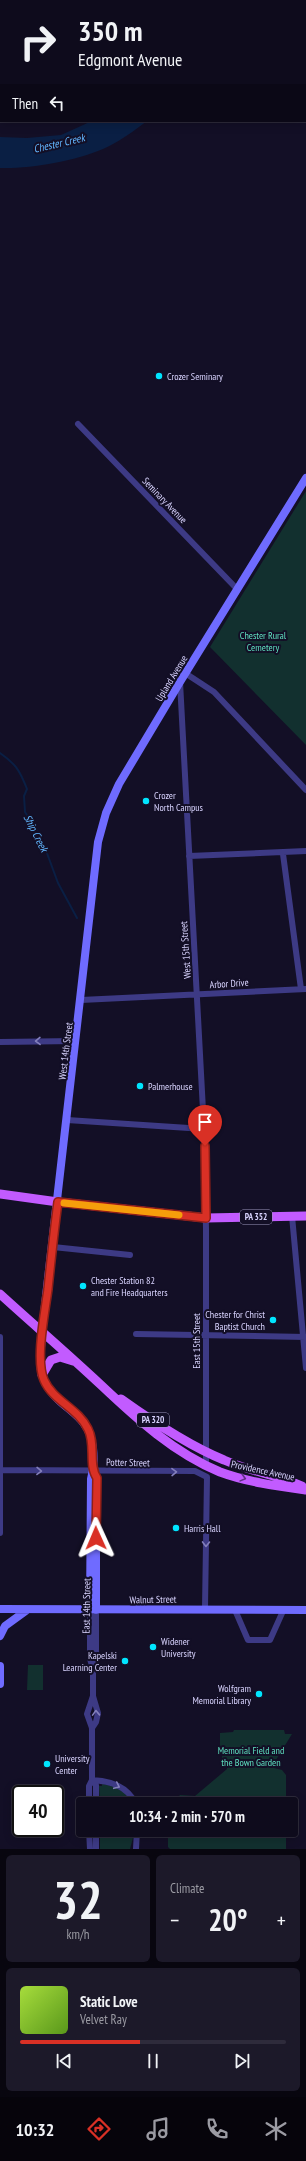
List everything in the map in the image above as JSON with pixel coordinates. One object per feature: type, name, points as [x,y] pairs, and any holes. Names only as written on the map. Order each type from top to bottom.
[{"type":"main road","name":"Upland Avenue","points":[[92,902],[98,842],[106,813],[119,784],[185,673],[306,478]]},
{"type":"main road","name":"West 14th Street","points":[[58,1202],[92,902]]},
{"type":"main road","name":"PA 352","points":[[0,1194],[58,1202],[206,1218],[306,1216]]},
{"type":"main road","name":"East 14th Street","points":[[58,1202],[42,1331],[42,1375],[50,1391],[87,1426],[92,1444],[93,1472],[91,1479],[94,1538],[93,1610]]},
{"type":"main road","name":"Providence Avenue","points":[[0,1294],[102,1386],[139,1422],[206,1465],[244,1479],[306,1489]]},
{"type":"main road","points":[[42,1375],[47,1363],[56,1357],[74,1361]]},
{"type":"main road","name":"Providence Avenue","points":[[102,1386],[206,1452],[223,1460],[284,1478],[306,1489]]},
{"type":"main road","name":"Walnut Street","points":[[0,1609],[93,1610],[205,1608],[283,1611],[306,1610]]},
{"type":"main road","points":[[0,1636],[5,1626],[28,1610]]},
{"type":"main road","points":[[0,1666],[0,1684]]},
{"type":"street","name":"Seminary Avenue","points":[[78,424],[237,589]]},
{"type":"street","points":[[185,673],[214,692],[306,790]]},
{"type":"street","name":"West 15th Street","points":[[180,682],[198,995],[206,1218]]},
{"type":"street","points":[[189,856],[283,854],[306,851]]},
{"type":"street","points":[[283,854],[303,989]]},
{"type":"street","name":"Arbor Drive","points":[[81,1000],[303,989]]},
{"type":"street","points":[[0,1042],[76,1041]]},
{"type":"street","points":[[67,1120],[204,1129]]},
{"type":"street","points":[[292,1216],[305,1337],[306,1368]]},
{"type":"street","name":"East 15th Street","points":[[206,1218],[206,1465]]},
{"type":"street","points":[[53,1247],[130,1255]]},
{"type":"street","points":[[136,1334],[305,1337]]},
{"type":"street","points":[[0,1337],[0,1533]]},
{"type":"street","name":"Potter Street","points":[[0,1470],[194,1472],[207,1477],[205,1608]]},
{"type":"street","name":"East 14th Street","points":[[92,1728],[98,1713],[93,1696],[93,1669],[90,1659],[93,1610]]},
{"type":"street","points":[[235,1610],[248,1640],[270,1640],[283,1611]]},
{"type":"street","name":"East 14th Street","points":[[89,1797],[89,1786],[92,1780],[92,1728],[87,1714],[93,1696]]},
{"type":"street","points":[[92,1780],[117,1784],[128,1792],[131,1797]]},
{"type":"street","name":"East 14th Street","points":[[92,1780],[96,1785],[96,1797]]},
{"type":"street","points":[[89,1837],[90,1849]]},
{"type":"street","points":[[96,1837],[96,1849]]},
{"type":"street","points":[[136,1849],[137,1837]]},
{"type":"green space","name":"Chester Rural Cemetery","points":[[306,491],[306,745],[210,647]]},
{"type":"green space","points":[[28,1665],[43,1665],[43,1690],[27,1690]]},
{"type":"green space","name":"Memorial Field and the Bown Garden","points":[[234,1730],[284,1730],[285,1734],[292,1734],[276,1760],[274,1768],[282,1770],[286,1775],[286,1797],[178,1797],[180,1795],[195,1796],[227,1769],[227,1766],[222,1761],[222,1753],[220,1752],[220,1733],[233,1732]]},
{"type":"green space","points":[[102,1784],[112,1786],[124,1792],[128,1797],[100,1797],[99,1786],[102,1786]]},
{"type":"green space","points":[[100,1837],[133,1837],[130,1849],[100,1849]]},
{"type":"green space","points":[[168,1837],[286,1837],[286,1849],[170,1849],[168,1847]]},
{"type":"water","name":"Chester Creek","points":[[90,122],[146,122],[114,144],[92,153],[66,161],[38,166],[0,168],[0,137],[27,138],[61,135]]},
{"type":"waterway","name":"Ship Creek","points":[[0,753],[14,764],[22,777],[27,789],[24,796],[25,812],[41,837],[58,883],[77,918]]},
{"type":"slow traffic","points":[[64,1203],[179,1215]]},
{"type":"place","name":"Crozer Seminary","points":[[159,376]]},
{"type":"place","name":"Crozer North Campus","points":[[146,801]]},
{"type":"place","name":"Palmerhouse","points":[[140,1086]]},
{"type":"place","name":"Chester Station 82 and Fire Headquarters","points":[[83,1286]]},
{"type":"place","name":"Chester for Christ Baptist Church","points":[[273,1320]]},
{"type":"place","name":"Harris Hall","points":[[176,1528]]},
{"type":"place","name":"Widener University","points":[[153,1647]]},
{"type":"place","name":"Kapelski Learning Center","points":[[125,1661]]},
{"type":"place","name":"Wolfgram Memorial Library","points":[[259,1694]]},
{"type":"place","name":"University Center","points":[[47,1764]]},
{"type":"route","points":[[96,1538],[97,1478],[93,1472],[91,1434],[82,1420],[50,1391],[41,1371],[42,1331],[58,1202],[206,1218],[205,1146]]}]
